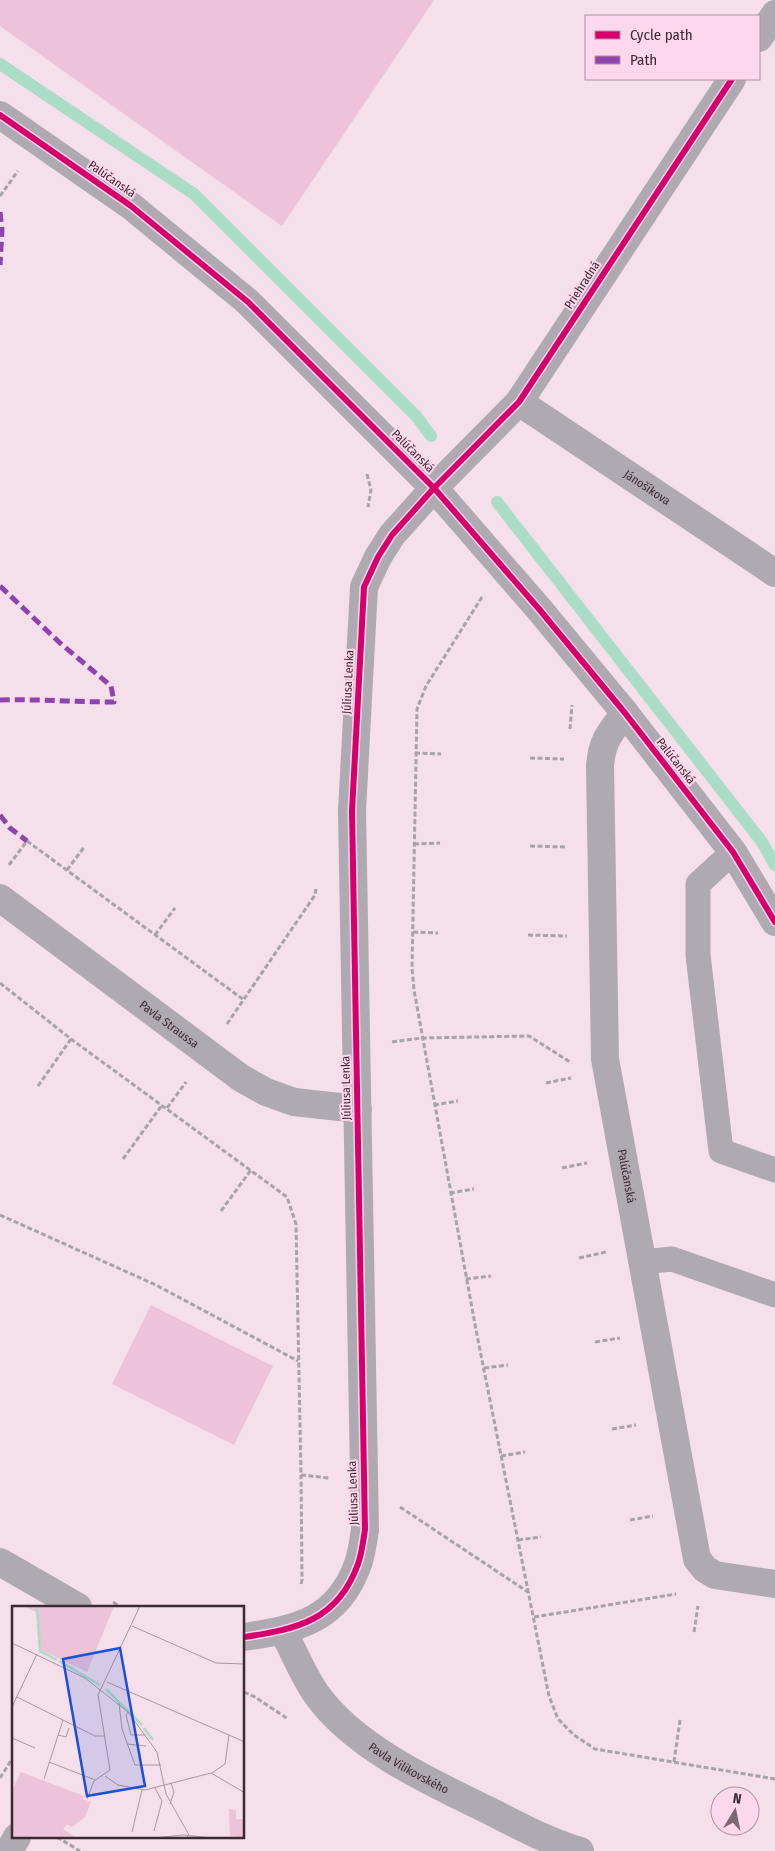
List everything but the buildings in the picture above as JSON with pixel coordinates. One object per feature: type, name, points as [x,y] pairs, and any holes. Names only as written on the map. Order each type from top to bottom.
[{"type":"street","points":[[760,36],[775,14]]},
{"type":"street","name":"Priehradná","points":[[434,488],[519,402],[731,80]]},
{"type":"street","name":"Palúčanská","points":[[0,115],[131,206],[248,302],[434,488],[539,609],[625,713],[733,852],[775,922]]},
{"type":"street","name":"Jánošíkova","points":[[519,402],[775,573]]},
{"type":"street","name":"Júliusa Lenka","points":[[245,1637],[283,1631],[309,1622],[333,1606],[349,1587],[359,1562],[365,1530],[352,811],[364,587],[378,556],[392,535],[434,488]]},
{"type":"street","name":"Palúčanská","points":[[625,713],[610,732],[601,749],[600,766],[605,1059],[697,1559],[705,1569],[714,1575],[775,1584]]},
{"type":"street","name":"Pavla Straussa","points":[[0,898],[241,1078],[266,1092],[294,1102],[358,1109]]},
{"type":"street","points":[[0,1562],[76,1606]]},
{"type":"street","name":"Pavla Vilikovského","points":[[283,1631],[316,1695],[344,1725],[361,1738],[389,1758],[437,1785],[540,1836],[580,1851]]},
{"type":"street","points":[[9,1851],[16,1838]]},
{"type":"lane","points":[[733,852],[698,884],[698,955],[721,1151],[775,1170]]},
{"type":"lane","points":[[642,1262],[672,1259],[775,1295]]},
{"type":"path","points":[[0,196],[19,169]]},
{"type":"path","points":[[366,516],[371,490],[367,472]]},
{"type":"path","points":[[482,596],[426,686],[417,709],[412,968],[422,1038],[466,1279],[549,1696],[558,1719],[574,1735],[595,1749],[775,1778]]},
{"type":"path","points":[[415,753],[441,754]]},
{"type":"path","points":[[530,758],[570,759]]},
{"type":"path","points":[[4,871],[27,841],[244,1000]]},
{"type":"path","points":[[414,844],[440,843]]},
{"type":"path","points":[[66,870],[85,846]]},
{"type":"path","points":[[530,846],[568,847]]},
{"type":"path","points":[[166,1108],[244,1000],[315,895],[316,886]]},
{"type":"path","points":[[155,935],[175,908]]},
{"type":"path","points":[[413,932],[438,933]]},
{"type":"path","points":[[528,935],[568,936]]},
{"type":"path","points":[[0,983],[71,1039],[287,1197],[296,1224],[302,1580],[299,1589]]},
{"type":"path","points":[[356,1047],[422,1038],[529,1036],[573,1064]]},
{"type":"path","points":[[38,1086],[71,1039]]},
{"type":"path","points":[[546,1083],[574,1078]]},
{"type":"path","points":[[434,1105],[458,1101]]},
{"type":"path","points":[[123,1159],[162,1105]]},
{"type":"path","points":[[562,1168],[591,1162]]},
{"type":"path","points":[[221,1211],[251,1170]]},
{"type":"path","points":[[450,1193],[474,1189]]},
{"type":"path","points":[[0,1215],[156,1285],[298,1362]]},
{"type":"path","points":[[579,1258],[609,1252]]},
{"type":"path","points":[[466,1279],[491,1276]]},
{"type":"path","points":[[596,1342],[625,1336]]},
{"type":"path","points":[[484,1368],[508,1365]]},
{"type":"path","points":[[612,1430],[642,1424]]},
{"type":"path","points":[[501,1456],[525,1452]]},
{"type":"path","points":[[301,1475],[363,1482],[529,1593]]},
{"type":"path","points":[[630,1520],[659,1515]]},
{"type":"path","points":[[518,1540],[542,1536]]},
{"type":"path","points":[[534,1617],[676,1594]]},
{"type":"path","points":[[694,1632],[700,1598]]},
{"type":"path","points":[[674,1762],[680,1720]]},
{"type":"path","points":[[0,1778],[12,1759]]},
{"type":"path","points":[[59,1838],[80,1851]]},
{"type":"shaded area","points":[[0,0],[434,0],[282,226],[0,26]]},
{"type":"shaded area","points":[[151,1305],[273,1366],[234,1445],[112,1384]]},
{"type":"waterway","points":[[0,64],[194,194],[417,417],[431,436]]},
{"type":"waterway","points":[[497,502],[762,842],[775,865]]},
{"type":"marked path","points":[[0,212],[2,230],[0,265]]},
{"type":"marked path","points":[[0,586],[60,643],[111,686],[114,702],[0,700]]},
{"type":"marked path","points":[[0,815],[10,828],[27,841]]},
{"type":"cycle path","points":[[245,1637],[299,1625],[314,1619],[327,1610],[350,1583],[359,1560],[365,1530],[352,811],[364,587],[378,557],[392,535],[434,488],[519,402],[731,80]]},
{"type":"cycle path","points":[[0,115],[131,206],[248,302],[434,488],[539,609],[625,713],[733,852],[775,922]]}]
